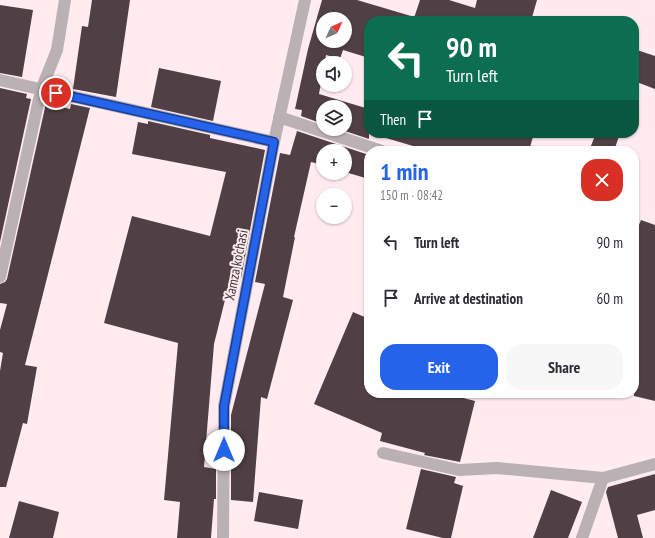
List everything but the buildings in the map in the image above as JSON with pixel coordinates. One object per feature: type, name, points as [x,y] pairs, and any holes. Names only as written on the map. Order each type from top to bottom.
[{"type":"street","points":[[0,277],[41,90],[57,50],[65,0]]},
{"type":"street","name":"Xamza ko'chasi","points":[[223,538],[224,406],[274,142],[305,0]]},
{"type":"street","points":[[0,80],[274,142]]},
{"type":"street","points":[[279,117],[367,146]]},
{"type":"street","points":[[383,453],[459,470],[497,468],[603,478],[655,464]]},
{"type":"street","points":[[582,538],[603,478]]},
{"type":"route","points":[[56,93],[274,142],[224,406],[224,450]]}]
